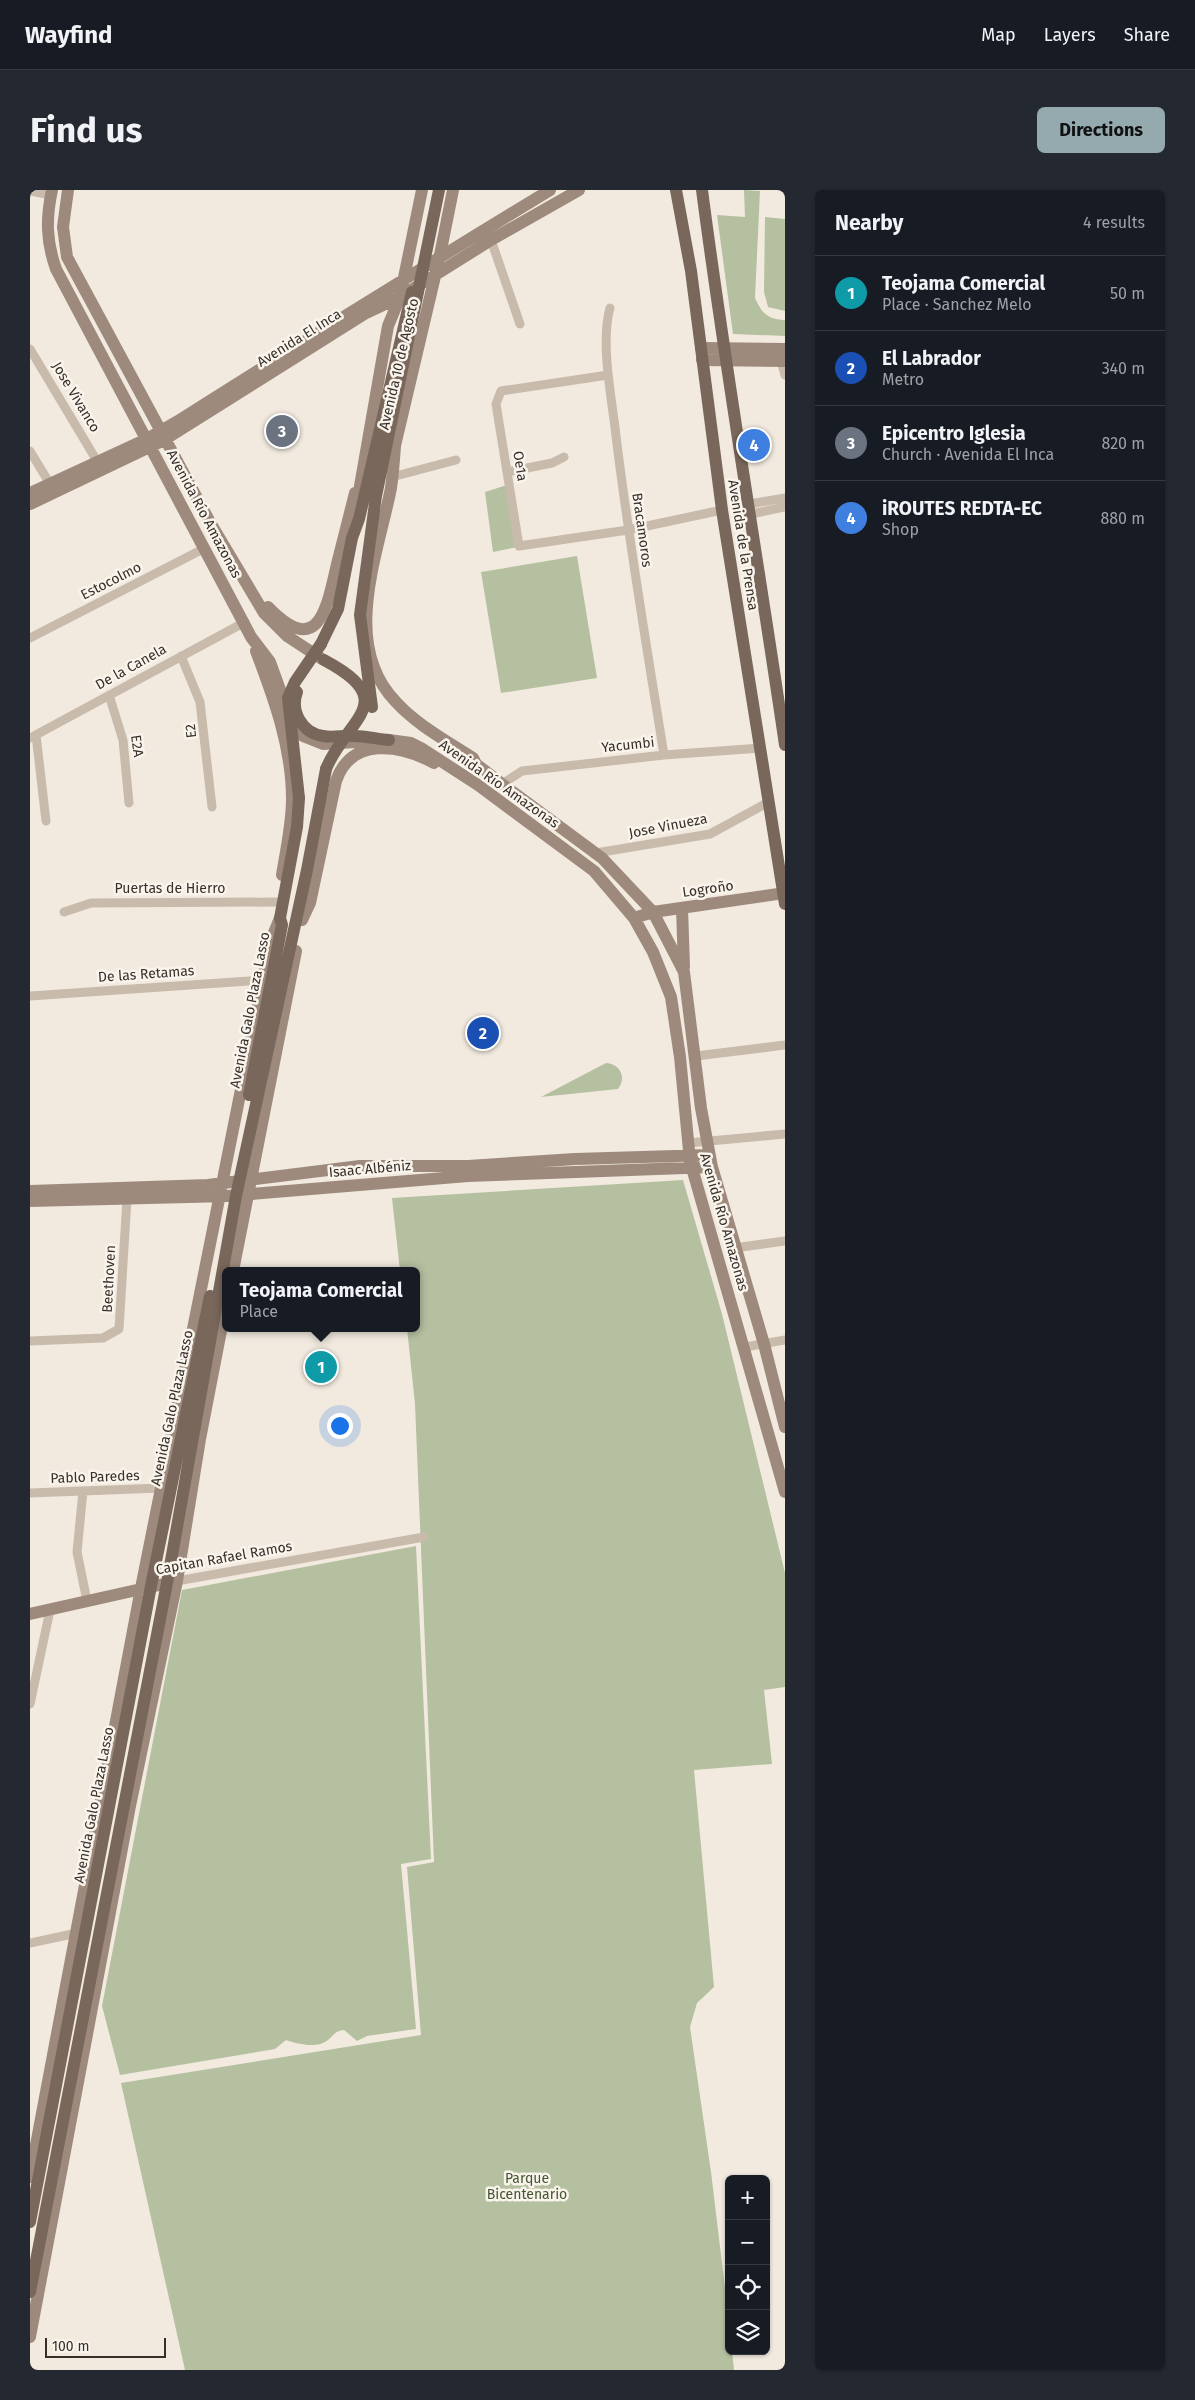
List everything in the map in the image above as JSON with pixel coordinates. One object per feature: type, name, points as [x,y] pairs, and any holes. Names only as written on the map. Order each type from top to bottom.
[{"type":"main road","name":"Avenida Río Amazonas","points":[[68,190],[63,227],[68,257],[211,524],[251,588],[264,613],[277,628],[356,680],[363,693],[364,705],[358,722],[337,746],[326,769]]},
{"type":"main road","name":"Avenida 10 de Agosto","points":[[416,279],[422,190]]},
{"type":"main road","name":"Avenida 10 de Agosto","points":[[372,544],[376,496],[432,190]]},
{"type":"main road","name":"Avenida 10 de Agosto","points":[[352,538],[359,519],[439,190]]},
{"type":"main road","name":"Avenida 10 de Agosto","points":[[326,769],[365,727],[370,717],[372,696],[360,620],[360,603],[372,544],[440,255],[452,190]]},
{"type":"main road","name":"Avenida El Inca","points":[[30,504],[149,443],[366,313],[400,297],[440,255],[550,190]]},
{"type":"main road","name":"Avenida El Inca","points":[[163,435],[363,303],[416,279],[435,275],[491,240],[580,190]]},
{"type":"main road","name":"Avenida de la Prensa","points":[[676,190],[691,271],[722,510],[784,895]]},
{"type":"main road","name":"Avenida de la Prensa","points":[[702,190],[724,353],[750,509],[785,745]]},
{"type":"main road","name":"Avenida Río Amazonas","points":[[51,193],[47,229],[56,269],[245,622],[251,637],[270,662],[293,724],[303,736],[314,742],[326,745],[389,740],[411,743],[421,748],[478,785],[594,871],[634,918],[653,952],[671,997],[680,1057],[690,1156],[783,1478],[785,1492]]},
{"type":"main road","name":"Avenida 10 de Agosto","points":[[280,918],[297,827],[299,798],[288,698],[295,682],[320,644],[338,609],[388,326],[400,297]]},
{"type":"main road","points":[[366,313],[376,313],[382,316],[388,326]]},
{"type":"main road","points":[[701,354],[724,353],[784,357]]},
{"type":"main road","name":"Avenida El Inca","points":[[30,493],[97,461],[149,443]]},
{"type":"main road","name":"Avenida Río Amazonas","points":[[395,446],[392,477],[367,606],[366,628],[372,660],[380,682],[396,703],[415,719],[473,758],[476,764],[596,853],[653,912],[684,972],[711,1161],[734,1248],[764,1344],[785,1427]]},
{"type":"main road","points":[[251,588],[273,612],[292,627],[307,628],[320,621],[329,601],[342,543],[364,464]]},
{"type":"main road","points":[[251,637],[274,698],[291,776],[290,824],[271,940]]},
{"type":"main road","points":[[320,644],[314,664],[297,692],[295,701],[297,715],[305,728],[314,734],[389,740]]},
{"type":"main road","points":[[302,920],[310,903],[336,781],[344,762],[354,754],[377,749],[408,753],[425,759],[494,798]]},
{"type":"main road","points":[[307,870],[326,769]]},
{"type":"main road","name":"Avenida Galo Plaza Lasso","points":[[30,2222],[146,1587],[161,1488],[302,920],[309,879],[307,870]]},
{"type":"main road","name":"Avenida Galo Plaza Lasso","points":[[30,2177],[146,1587],[307,870]]},
{"type":"main road","name":"Logroño","points":[[634,918],[653,912],[784,895]]},
{"type":"main road","points":[[682,908],[684,972]]},
{"type":"main road","name":"Avenida Galo Plaza Lasso","points":[[30,2337],[172,1582],[234,1189],[263,980],[271,940],[280,918]]},
{"type":"main road","name":"Avenida Galo Plaza Lasso","points":[[233,1267],[234,1189],[282,925],[280,918]]},
{"type":"main road","name":"Isaac Albéniz","points":[[30,1202],[127,1199],[468,1171],[690,1156],[711,1161]]},
{"type":"main road","name":"Isaac Albéniz","points":[[30,1192],[234,1189],[360,1166],[468,1171]]},
{"type":"main road","name":"Avenida Galo Plaza Lasso","points":[[30,2292],[222,1327]]},
{"type":"main road","name":"Capitan Rafael Ramos","points":[[30,1614],[172,1582]]},
{"type":"street","points":[[30,191],[51,193]]},
{"type":"street","points":[[491,240],[520,324]]},
{"type":"street","name":"Bracamoros","points":[[610,308],[606,320],[608,375],[628,530],[664,755]]},
{"type":"street","name":"Jose Vivanco","points":[[30,349],[97,461]]},
{"type":"street","points":[[784,357],[785,375]]},
{"type":"street","name":"Oe1a","points":[[608,375],[501,391],[496,404],[520,546],[628,530]]},
{"type":"street","points":[[30,451],[50,484]]},
{"type":"street","points":[[507,472],[552,462],[564,457]]},
{"type":"street","points":[[392,477],[456,460]]},
{"type":"street","points":[[750,509],[785,498]]},
{"type":"street","points":[[750,509],[785,507]]},
{"type":"street","points":[[628,530],[722,510]]},
{"type":"street","name":"Estocolmo","points":[[30,638],[205,548]]},
{"type":"street","name":"De la Canela","points":[[33,736],[245,622]]},
{"type":"street","name":"E2","points":[[181,656],[200,702],[212,806]]},
{"type":"street","name":"E2A","points":[[109,695],[124,740],[129,803]]},
{"type":"street","points":[[33,736],[46,822]]},
{"type":"street","name":"Yacumbi","points":[[502,784],[522,771],[664,755],[761,748]]},
{"type":"street","name":"Jose Vinueza","points":[[596,853],[710,834],[769,802]]},
{"type":"street","name":"Puertas de Hierro","points":[[64,912],[81,904],[92,902],[278,902]]},
{"type":"street","name":"De las Retamas","points":[[30,996],[263,980]]},
{"type":"street","points":[[696,1056],[785,1046]]},
{"type":"street","points":[[690,1156],[707,1141],[785,1134]]},
{"type":"street","name":"Beethoven","points":[[30,1340],[103,1338],[119,1329],[127,1199]]},
{"type":"street","points":[[734,1248],[785,1241]]},
{"type":"street","points":[[745,1347],[785,1340]]},
{"type":"street","name":"Pablo Paredes","points":[[30,1493],[161,1488]]},
{"type":"street","points":[[83,1491],[77,1552],[87,1601]]},
{"type":"street","name":"Capitan Rafael Ramos","points":[[172,1582],[424,1537]]},
{"type":"street","points":[[30,1704],[50,1610]]},
{"type":"street","points":[[30,1943],[77,1932]]},
{"type":"green space","points":[[744,190],[760,191],[755,298],[766,315],[785,320],[785,336],[733,334],[717,215],[745,217]]},
{"type":"green space","points":[[765,217],[785,219],[785,311],[768,307],[764,292]]},
{"type":"green space","points":[[507,485],[517,547],[493,552],[485,492]]},
{"type":"green space","points":[[577,556],[597,678],[501,693],[481,572]]},
{"type":"green space","points":[[606,1063],[615,1066],[621,1072],[622,1080],[618,1089],[541,1097]]},
{"type":"green space","name":"Parque Bicentenario","points":[[683,1180],[722,1314],[785,1573],[785,1687],[764,1690],[772,1764],[694,1770],[714,1987],[697,2003],[690,2027],[711,2172],[725,2288],[725,2355],[732,2355],[734,2370],[185,2370],[121,2083],[421,2035],[407,1867],[434,1862],[415,1404],[407,1332],[420,1332],[420,1267],[400,1267],[392,1198]]},
{"type":"green space","points":[[416,1546],[431,1859],[401,1864],[416,2029],[367,2036],[357,2041],[344,2030],[337,2032],[324,2043],[313,2045],[286,2040],[275,2049],[120,2075],[102,2006],[182,1590]]},
{"type":"place","name":"Epicentro Iglesia","points":[[282,431]]},
{"type":"place","name":"iROUTES REDTA-EC","points":[[754,445]]},
{"type":"place","name":"El Labrador","points":[[483,1033]]},
{"type":"place","name":"Teojama Comercial","points":[[321,1367]]}]
